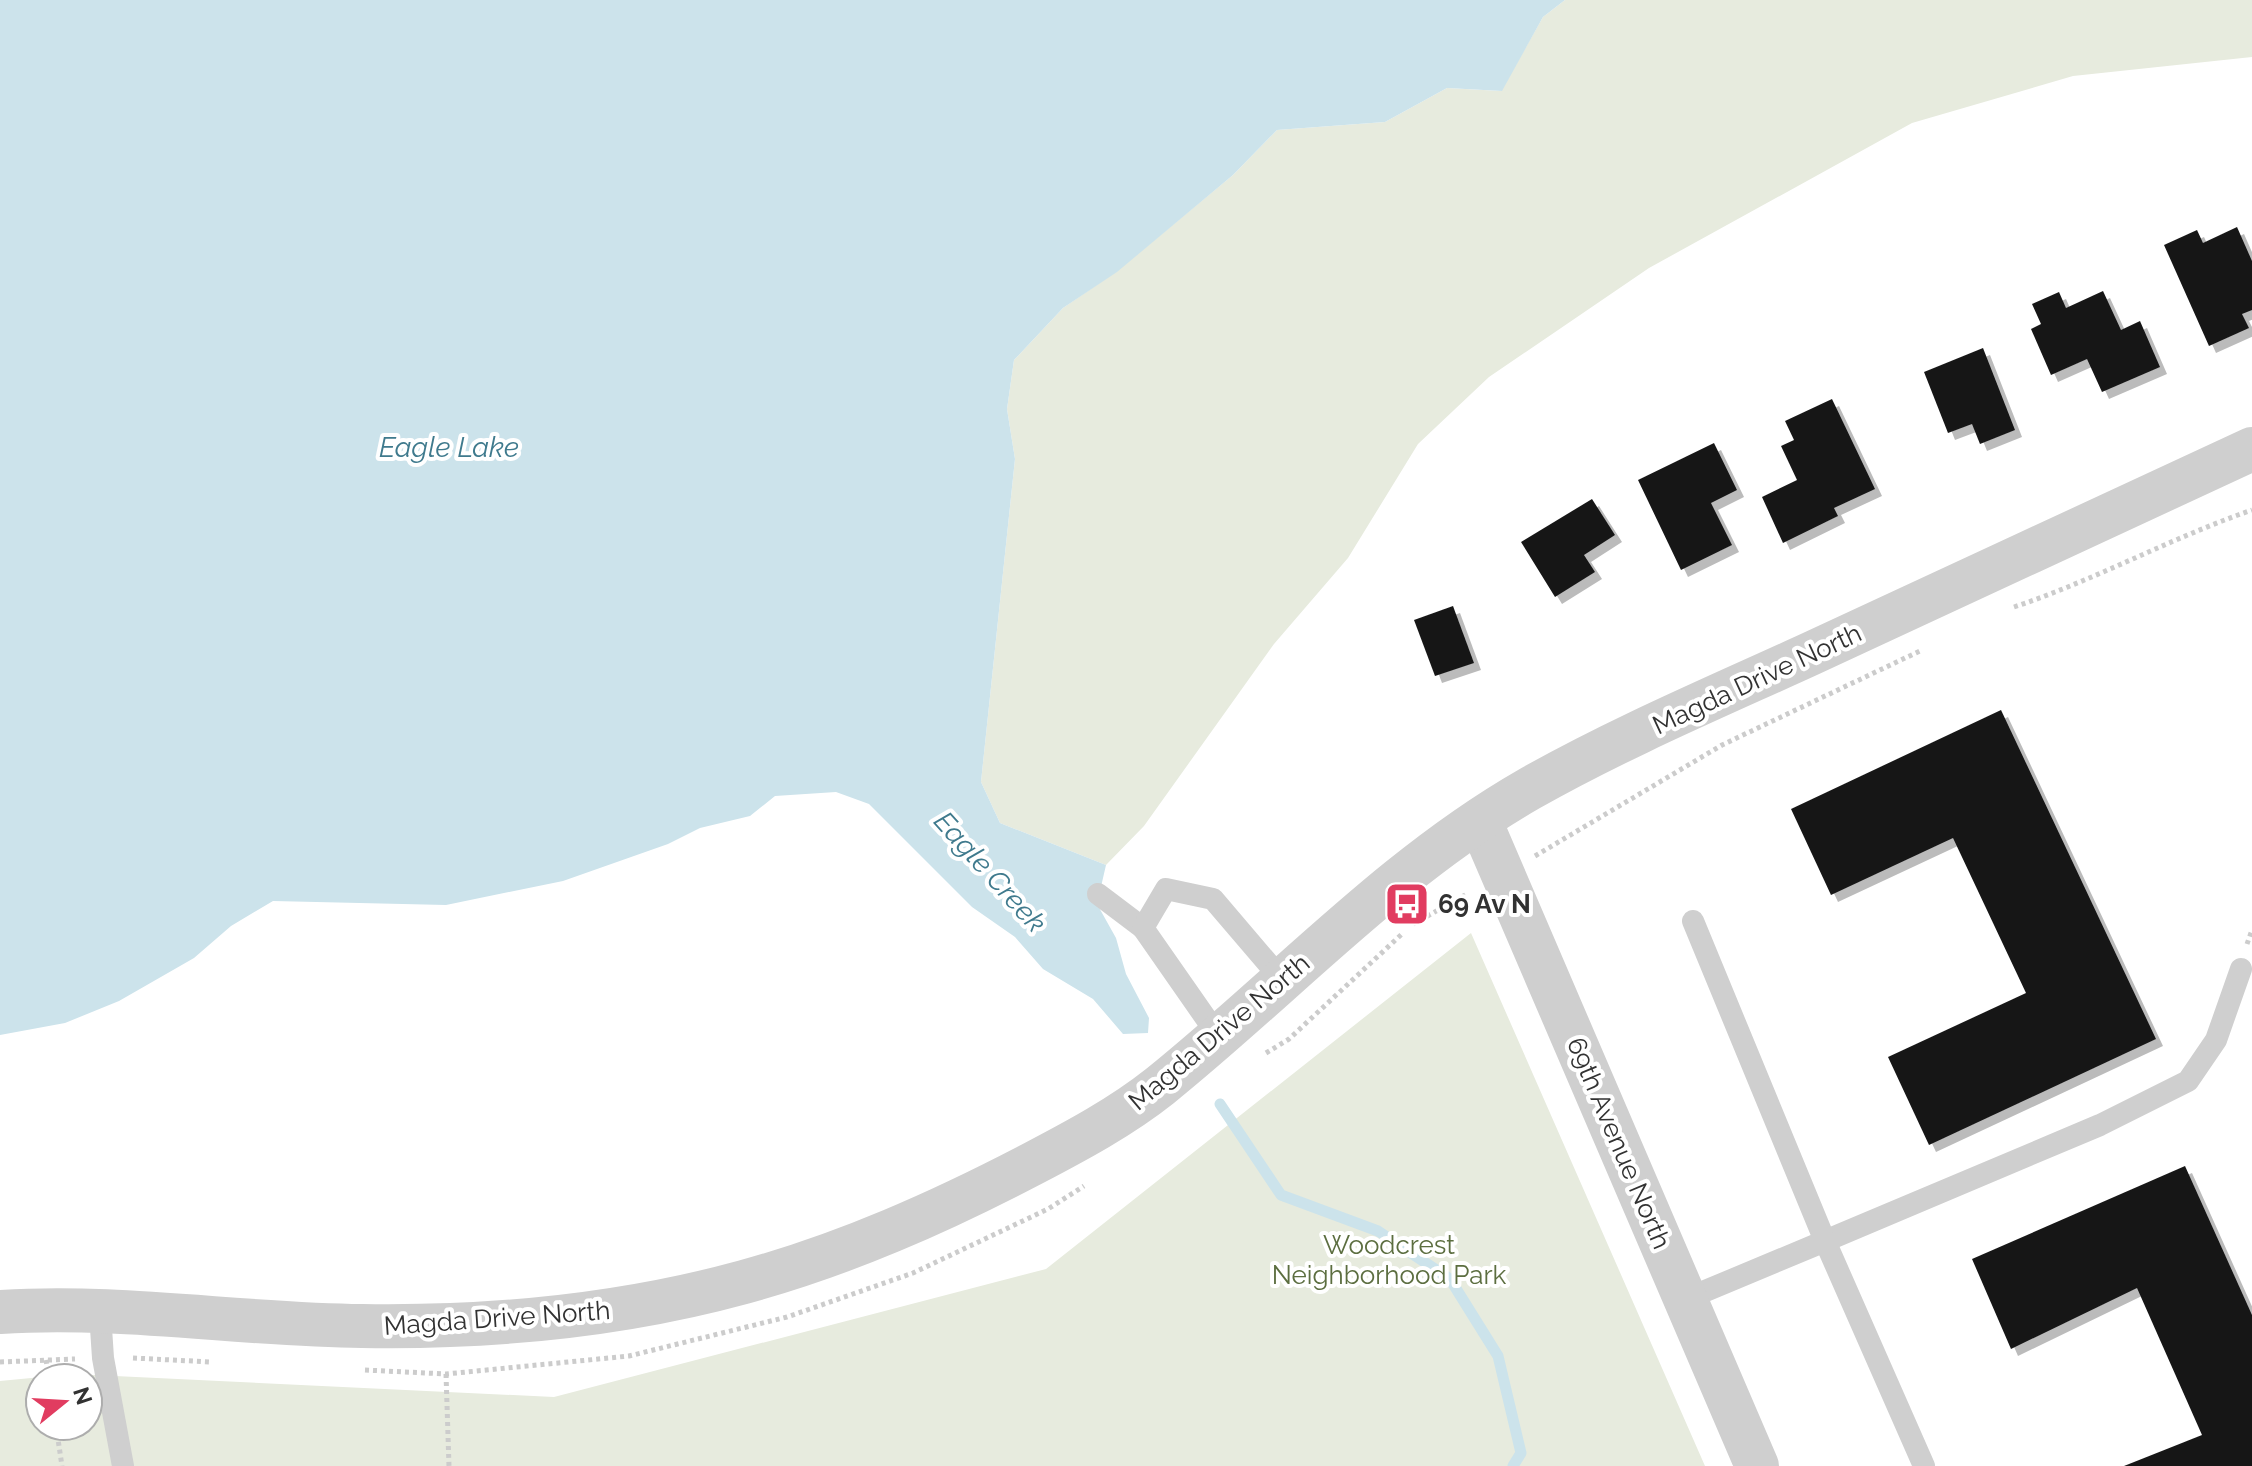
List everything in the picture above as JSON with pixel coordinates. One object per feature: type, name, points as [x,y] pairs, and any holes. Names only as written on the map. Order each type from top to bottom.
[{"type":"street","name":"Magda Drive North","points":[[0,1312],[100,1313],[360,1326],[495,1323],[631,1309],[732,1285],[868,1242],[943,1211],[1105,1123],[1154,1091],[1401,876],[1529,790],[1651,727],[2252,449]]},
{"type":"street","name":"69th Avenue North","points":[[1480,821],[1757,1466]]},
{"type":"lane","points":[[1143,928],[1166,889],[1213,899],[1283,981]]},
{"type":"lane","points":[[1098,894],[1143,928],[1219,1037]]},
{"type":"lane","points":[[1693,921],[1825,1241],[1924,1466]]},
{"type":"lane","points":[[1686,1299],[2100,1125],[2188,1081],[2216,1040],[2241,969]]},
{"type":"lane","points":[[100,1313],[103,1358],[123,1466]]},
{"type":"path","points":[[446,1374],[449,1466]]},
{"type":"path","points":[[58,1442],[62,1466]]},
{"type":"green space","points":[[1565,0],[2252,0],[2252,57],[2073,76],[1912,123],[1649,268],[1489,377],[1418,444],[1348,558],[1274,644],[1144,826],[1106,865],[1000,823],[981,782],[1015,459],[1007,409],[1014,360],[1063,308],[1117,271],[1233,175],[1277,130],[1385,122],[1447,88],[1501,91],[1543,17]]},
{"type":"green space","name":"Woodcrest Neighborhood Park","points":[[1471,933],[1705,1466],[0,1466],[0,1381],[24,1379],[24,1442],[104,1442],[104,1375],[554,1397],[1046,1269]]},
{"type":"water","name":"Eagle Lake","points":[[0,0],[1565,0],[1543,17],[1502,91],[1447,88],[1385,122],[1277,130],[1233,175],[1117,272],[1063,308],[1014,360],[1007,409],[1015,459],[981,782],[1000,823],[1106,865],[1097,904],[1116,938],[1126,974],[1149,1018],[1148,1033],[1123,1034],[1093,999],[1043,969],[1015,937],[972,907],[869,804],[836,792],[775,796],[750,816],[700,828],[668,844],[563,881],[446,905],[273,901],[231,926],[194,958],[119,1001],[65,1023],[0,1035]]},
{"type":"building","points":[[2237,227],[2252,261],[2252,310],[2242,314],[2249,328],[2209,346],[2164,245],[2197,230],[2203,243]]},
{"type":"building","points":[[2103,291],[2121,330],[2140,321],[2160,367],[2102,392],[2087,359],[2051,375],[2031,329],[2041,324],[2032,304],[2059,292],[2066,308]]},
{"type":"building","points":[[1983,348],[2015,430],[1980,444],[1972,424],[1948,433],[1924,372]]},
{"type":"building","points":[[1832,399],[1875,489],[1834,508],[1838,516],[1783,543],[1762,497],[1797,480],[1781,446],[1794,440],[1785,421]]},
{"type":"building","points":[[1714,443],[1737,490],[1711,503],[1732,545],[1681,570],[1638,480]]},
{"type":"building","points":[[1592,499],[1615,535],[1584,555],[1595,572],[1555,597],[1521,542]]},
{"type":"building","points":[[1453,606],[1474,663],[1435,676],[1414,620]]},
{"type":"building","points":[[2001,710],[2156,1039],[1929,1145],[1888,1057],[2026,993],[1953,838],[1831,895],[1791,809]]},
{"type":"building","points":[[2185,1166],[2252,1315],[2252,1466],[2124,1466],[2202,1435],[2137,1288],[2011,1349],[1972,1259]]},
{"type":"waterway","name":"Eagle Creek","points":[[1220,1104],[1281,1195],[1378,1231],[1450,1279],[1498,1356],[1521,1453],[1513,1466]]},
{"type":"place","name":"69 Av N","points":[[1407,904]]}]
